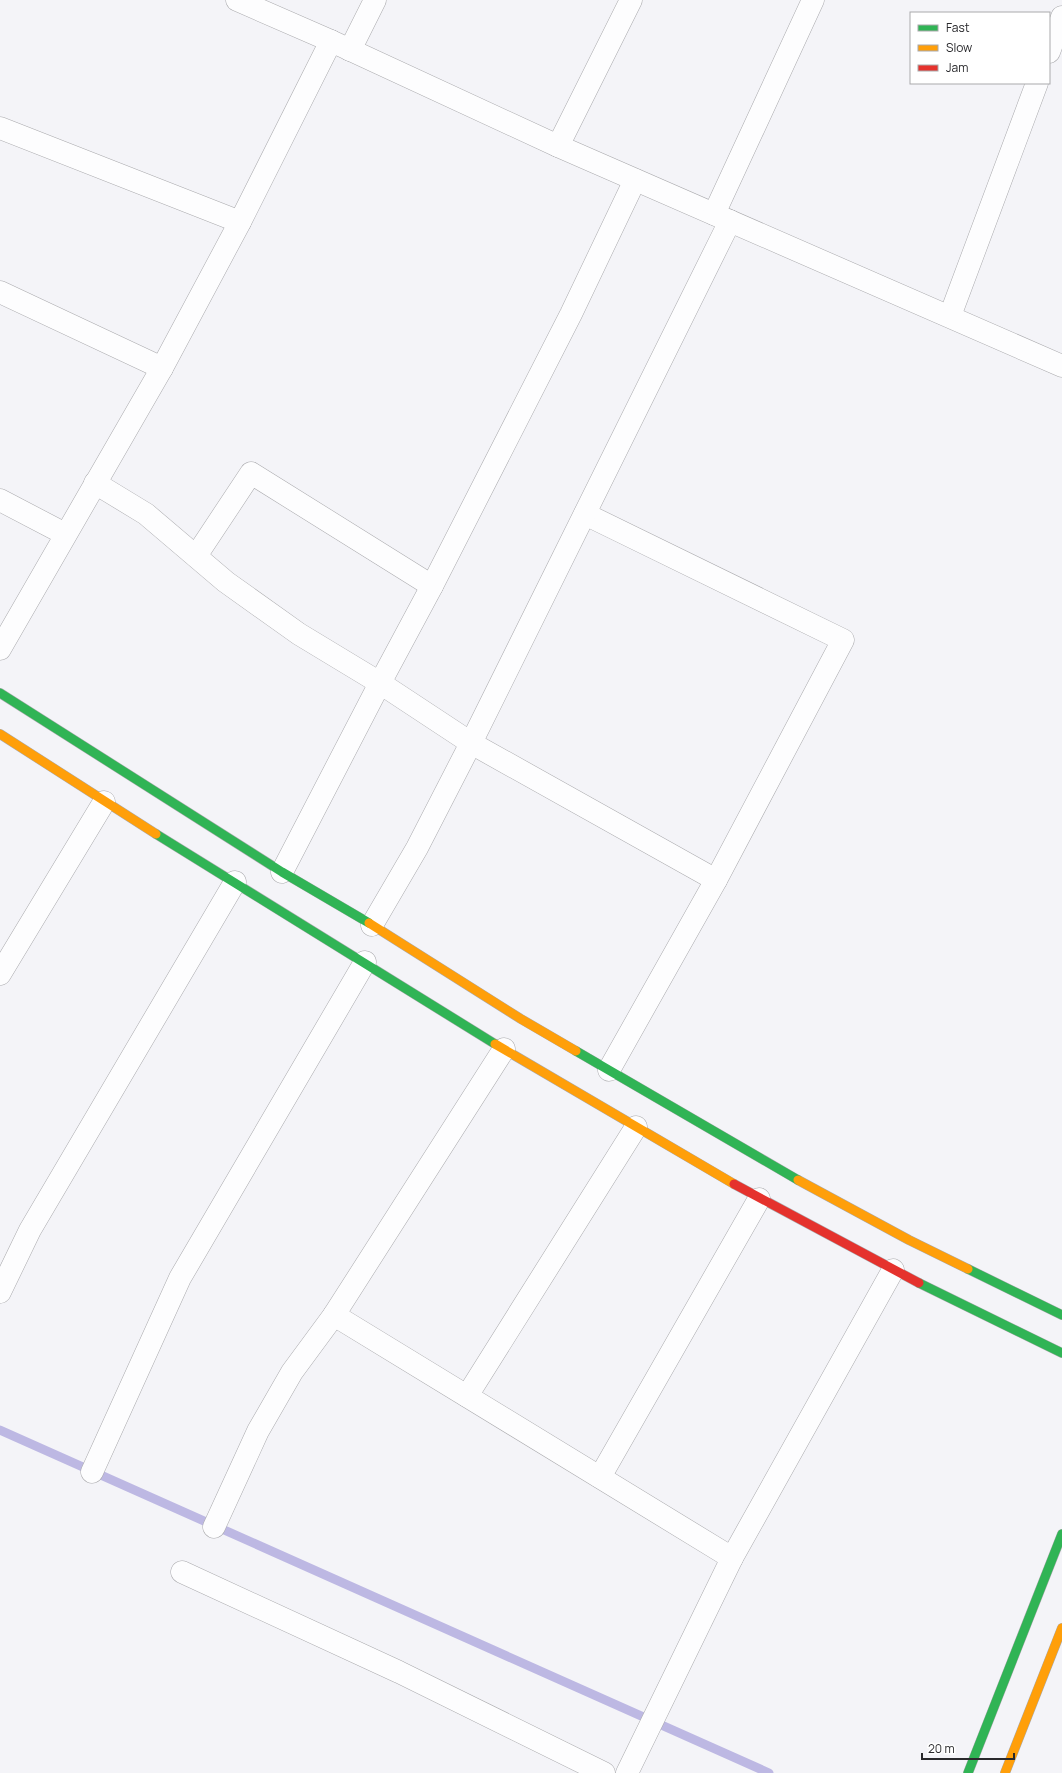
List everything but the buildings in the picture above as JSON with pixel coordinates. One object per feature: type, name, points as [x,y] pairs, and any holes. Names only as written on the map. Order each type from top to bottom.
[{"type":"highway","points":[[0,693],[282,872],[372,925],[521,1019],[776,1168],[909,1240],[1062,1315]]},
{"type":"highway","points":[[0,734],[104,802],[504,1049],[636,1127],[759,1198],[893,1270],[1062,1354]]},
{"type":"highway","points":[[968,1773],[1062,1534]]},
{"type":"highway","points":[[1005,1773],[1062,1628]]},
{"type":"street","points":[[237,0],[331,41],[558,146],[1062,366]]},
{"type":"street","points":[[350,50],[375,0]]},
{"type":"street","points":[[558,146],[631,0]]},
{"type":"street","points":[[372,925],[417,848],[471,743],[584,514],[722,217],[813,0]]},
{"type":"street","points":[[1050,49],[1062,17]]},
{"type":"street","points":[[0,649],[162,368],[240,222],[331,41]]},
{"type":"street","points":[[950,316],[1038,84]]},
{"type":"street","points":[[0,128],[240,222]]},
{"type":"street","points":[[282,872],[432,586],[572,314],[635,180]]},
{"type":"street","points":[[0,292],[162,368]]},
{"type":"street","points":[[196,556],[251,473],[432,586]]},
{"type":"street","points":[[95,483],[146,514],[226,582],[299,634],[380,683],[471,743],[716,880]]},
{"type":"street","points":[[0,500],[65,534]]},
{"type":"street","points":[[584,514],[843,640],[716,880],[609,1070]]},
{"type":"street","points":[[0,974],[104,802]]},
{"type":"street","points":[[0,1292],[30,1230],[235,882]]},
{"type":"street","points":[[92,1472],[180,1278],[365,962]]},
{"type":"street","points":[[214,1527],[258,1431],[292,1372],[334,1315],[504,1049]]},
{"type":"street","points":[[467,1396],[636,1127]]},
{"type":"street","points":[[600,1477],[759,1198]]},
{"type":"street","points":[[627,1773],[732,1558],[893,1270]]},
{"type":"street","points":[[334,1315],[732,1558]]},
{"type":"street","points":[[182,1572],[398,1672],[604,1773]]},
{"type":"waterway","points":[[0,1430],[769,1773]]},
{"type":"traffic: fast","points":[[0,693],[282,872],[369,923]]},
{"type":"traffic: fast","points":[[156,834],[495,1044]]},
{"type":"traffic: fast","points":[[576,1051],[798,1180]]},
{"type":"traffic: fast","points":[[968,1269],[1062,1315]]},
{"type":"traffic: fast","points":[[919,1283],[1062,1353]]},
{"type":"traffic: fast","points":[[968,1773],[1062,1534]]},
{"type":"traffic: slow","points":[[0,734],[156,834]]},
{"type":"traffic: slow","points":[[369,923],[521,1019],[576,1051]]},
{"type":"traffic: slow","points":[[495,1044],[734,1184]]},
{"type":"traffic: slow","points":[[798,1180],[909,1240],[968,1269]]},
{"type":"traffic: slow","points":[[1005,1773],[1062,1628]]},
{"type":"traffic: jam","points":[[734,1184],[919,1283]]}]
